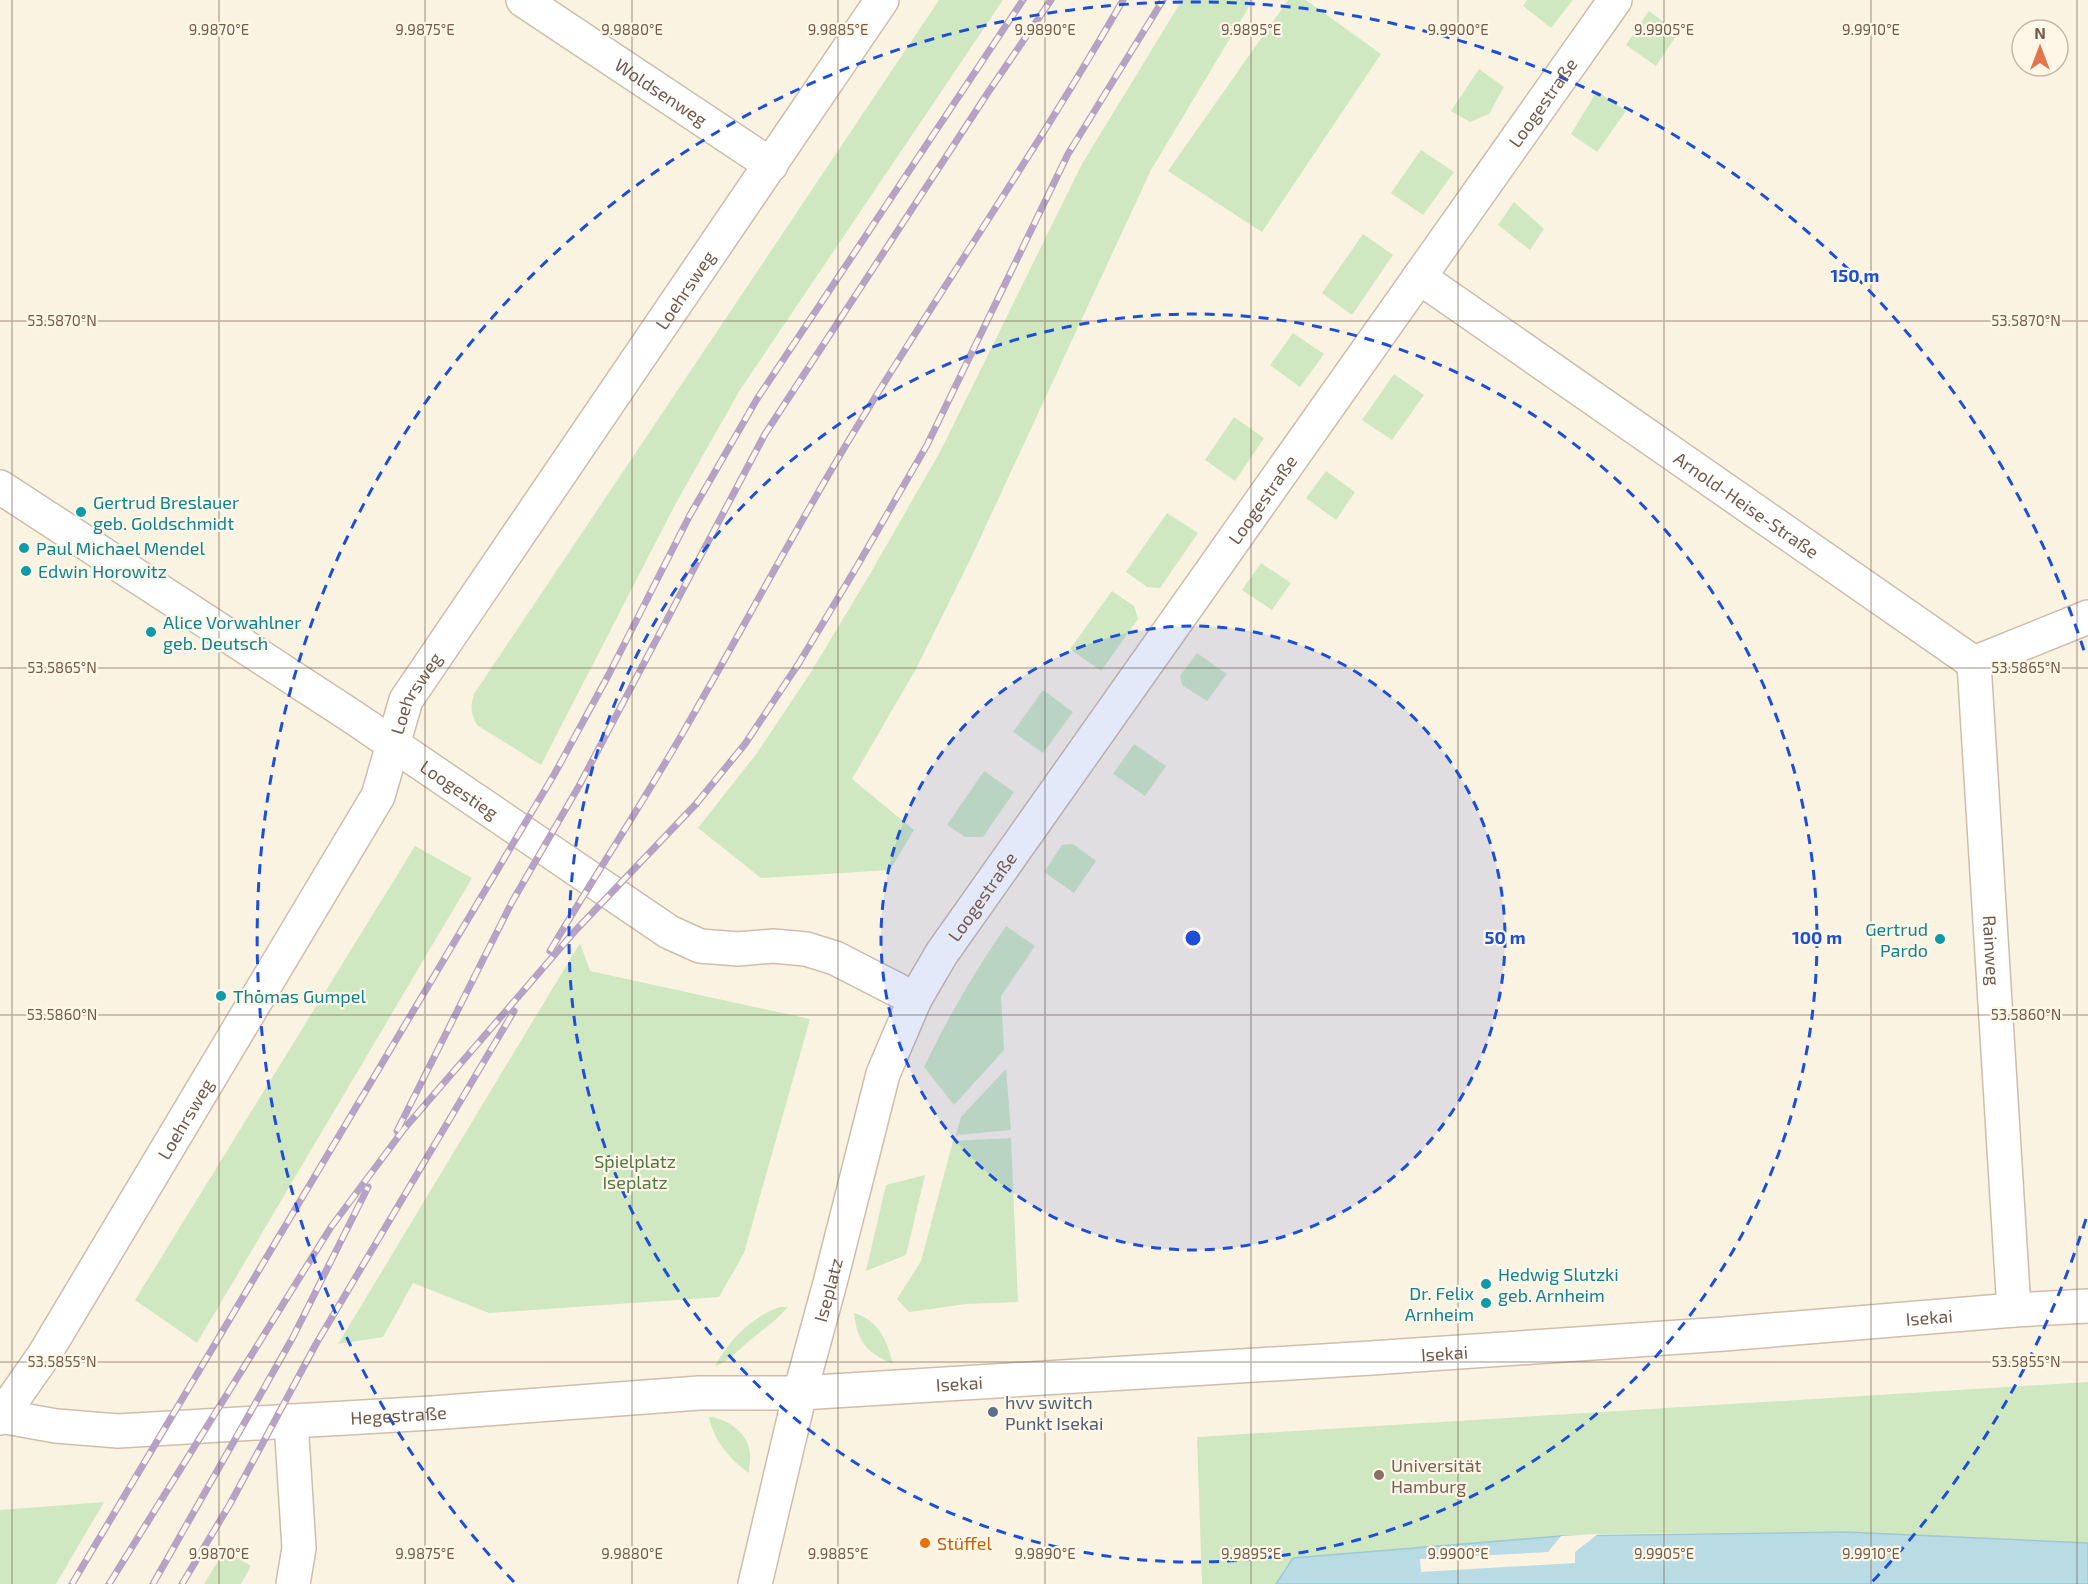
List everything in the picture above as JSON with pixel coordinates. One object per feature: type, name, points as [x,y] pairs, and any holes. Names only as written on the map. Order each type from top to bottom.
[{"type":"street","name":"Woldsenweg","points":[[523,0],[771,165]]},
{"type":"street","name":"Loehrsweg","points":[[0,1417],[44,1355],[378,796],[406,700],[882,0]]},
{"type":"street","name":"Loogestraße","points":[[915,999],[942,953],[1615,0]]},
{"type":"street","name":"Arnold-Heise-Straße","points":[[1419,277],[1974,663]]},
{"type":"street","name":"Loogestieg","points":[[0,487],[353,717],[669,932],[700,946],[806,948],[836,957],[915,999]]},
{"type":"street","points":[[1974,663],[2088,617]]},
{"type":"street","name":"Rainweg","points":[[1974,663],[2014,1310]]},
{"type":"street","name":"Iseplatz","points":[[755,1584],[800,1393],[833,1272],[882,1074],[915,999]]},
{"type":"street","name":"Isekai","points":[[800,1393],[1371,1358],[2088,1306]]},
{"type":"street","name":"Hegestraße","points":[[0,1417],[56,1426],[118,1431],[432,1413],[699,1393],[800,1393]]},
{"type":"street","points":[[291,1420],[299,1548],[293,1584]]},
{"type":"green space","points":[[939,0],[1003,0],[740,390],[676,503],[541,765],[477,725],[472,710],[474,694]]},
{"type":"green space","points":[[1182,0],[1253,0],[1151,170],[970,560],[916,669],[852,779],[914,830],[890,870],[761,878],[698,828],[757,753],[811,672],[870,574],[941,450],[1082,164]]},
{"type":"green space","points":[[1288,0],[1306,0],[1381,54],[1262,232],[1168,171]]},
{"type":"green space","points":[[1527,0],[1573,0],[1551,28],[1523,6]]},
{"type":"green space","points":[[1649,11],[1678,33],[1656,66],[1626,45]]},
{"type":"green space","points":[[1479,69],[1504,87],[1489,114],[1470,122],[1451,111]]},
{"type":"green space","points":[[1597,91],[1626,111],[1597,152],[1571,134]]},
{"type":"green space","points":[[1421,150],[1454,172],[1423,215],[1391,193]]},
{"type":"green space","points":[[1514,202],[1544,229],[1530,250],[1498,225]]},
{"type":"green space","points":[[1363,234],[1393,255],[1352,315],[1322,293]]},
{"type":"green space","points":[[1293,333],[1324,354],[1300,387],[1270,365]]},
{"type":"green space","points":[[1394,374],[1424,395],[1392,440],[1362,420]]},
{"type":"green space","points":[[1234,417],[1264,438],[1235,481],[1205,460]]},
{"type":"green space","points":[[1326,471],[1355,492],[1336,520],[1306,498]]},
{"type":"green space","points":[[1167,513],[1198,533],[1160,588],[1147,587],[1126,572]]},
{"type":"green space","points":[[1261,563],[1291,583],[1272,610],[1242,590]]},
{"type":"green space","points":[[1112,591],[1134,606],[1138,619],[1101,671],[1070,649]]},
{"type":"green space","points":[[1197,653],[1227,674],[1207,701],[1182,685],[1180,676]]},
{"type":"green space","points":[[1043,690],[1073,712],[1043,753],[1013,732]]},
{"type":"green space","points":[[1134,744],[1166,766],[1145,796],[1113,774]]},
{"type":"green space","points":[[984,771],[1014,792],[983,837],[965,837],[947,825]]},
{"type":"green space","points":[[1073,844],[1096,861],[1074,893],[1044,872],[1062,845]]},
{"type":"green space","points":[[415,846],[472,878],[197,1343],[135,1300]]},
{"type":"green space","points":[[1006,926],[1035,946],[1001,996],[1004,1050],[954,1105],[924,1067],[962,995]]},
{"type":"green space","name":"Spielplatz Iseplatz","points":[[580,943],[590,971],[810,1019],[744,1253],[719,1297],[489,1313],[413,1283],[383,1337],[338,1344]]},
{"type":"green space","points":[[1006,1069],[1011,1130],[956,1135],[961,1117]]},
{"type":"green space","points":[[1011,1138],[1018,1302],[966,1304],[909,1312],[897,1299],[921,1261],[953,1141]]},
{"type":"green space","points":[[925,1175],[906,1255],[866,1271],[886,1185]]},
{"type":"green space","points":[[788,1307],[776,1320],[731,1357],[715,1366],[727,1347],[742,1330],[769,1311]]},
{"type":"green space","points":[[854,1313],[863,1316],[881,1332],[893,1364],[870,1351],[865,1345],[858,1332]]},
{"type":"green space","points":[[2088,1382],[2088,1543],[1846,1532],[1598,1534],[1293,1558],[1276,1584],[1202,1584],[1197,1437]]},
{"type":"green space","points":[[709,1417],[723,1420],[741,1433],[750,1453],[749,1473],[723,1448],[714,1433]]},
{"type":"green space","points":[[104,1502],[56,1584],[0,1584],[0,1510]]},
{"type":"green space","points":[[225,1550],[251,1566],[241,1584],[204,1584]]},
{"type":"water","points":[[1846,1532],[2088,1543],[2088,1584],[1276,1584],[1293,1558],[1561,1536]]},
{"type":"pier","points":[[1598,1534],[1575,1552],[1575,1563],[1421,1572],[1420,1559],[1548,1552],[1561,1536]]},
{"type":"railway","points":[[72,1584],[555,773],[608,676],[690,515],[757,399],[1023,0]]},
{"type":"railway","points":[[397,1131],[512,902],[579,786],[765,434],[1051,0]]},
{"type":"railway","points":[[550,951],[672,751],[846,445],[1056,113],[1123,0]]},
{"type":"railway","points":[[109,1584],[331,1227],[404,1129],[575,931],[696,804],[745,744],[799,663],[927,445],[1068,154],[1163,0]]},
{"type":"railway","points":[[182,1584],[230,1504],[316,1344],[514,1011]]},
{"type":"railway","points":[[153,1584],[293,1337],[368,1187]]},
{"type":"place","name":"Gertrud Breslauer geb. Goldschmidt","points":[[81,512]]},
{"type":"place","name":"Paul Michael Mendel","points":[[24,548]]},
{"type":"place","name":"Edwin Horowitz","points":[[26,571]]},
{"type":"place","name":"Alice Vorwahlner geb. Deutsch","points":[[151,632]]},
{"type":"place","name":"Gertrud Pardo","points":[[1940,939]]},
{"type":"place","name":"Thomas Gumpel","points":[[221,996]]},
{"type":"place","name":"Hedwig Slutzki geb. Arnheim","points":[[1486,1284]]},
{"type":"place","name":"Dr. Felix Arnheim","points":[[1486,1303]]},
{"type":"place","name":"hvv switch Punkt Isekai","points":[[993,1412]]},
{"type":"place","name":"Universität Hamburg","points":[[1379,1475]]},
{"type":"place","name":"Stüffel","points":[[925,1543]]}]
